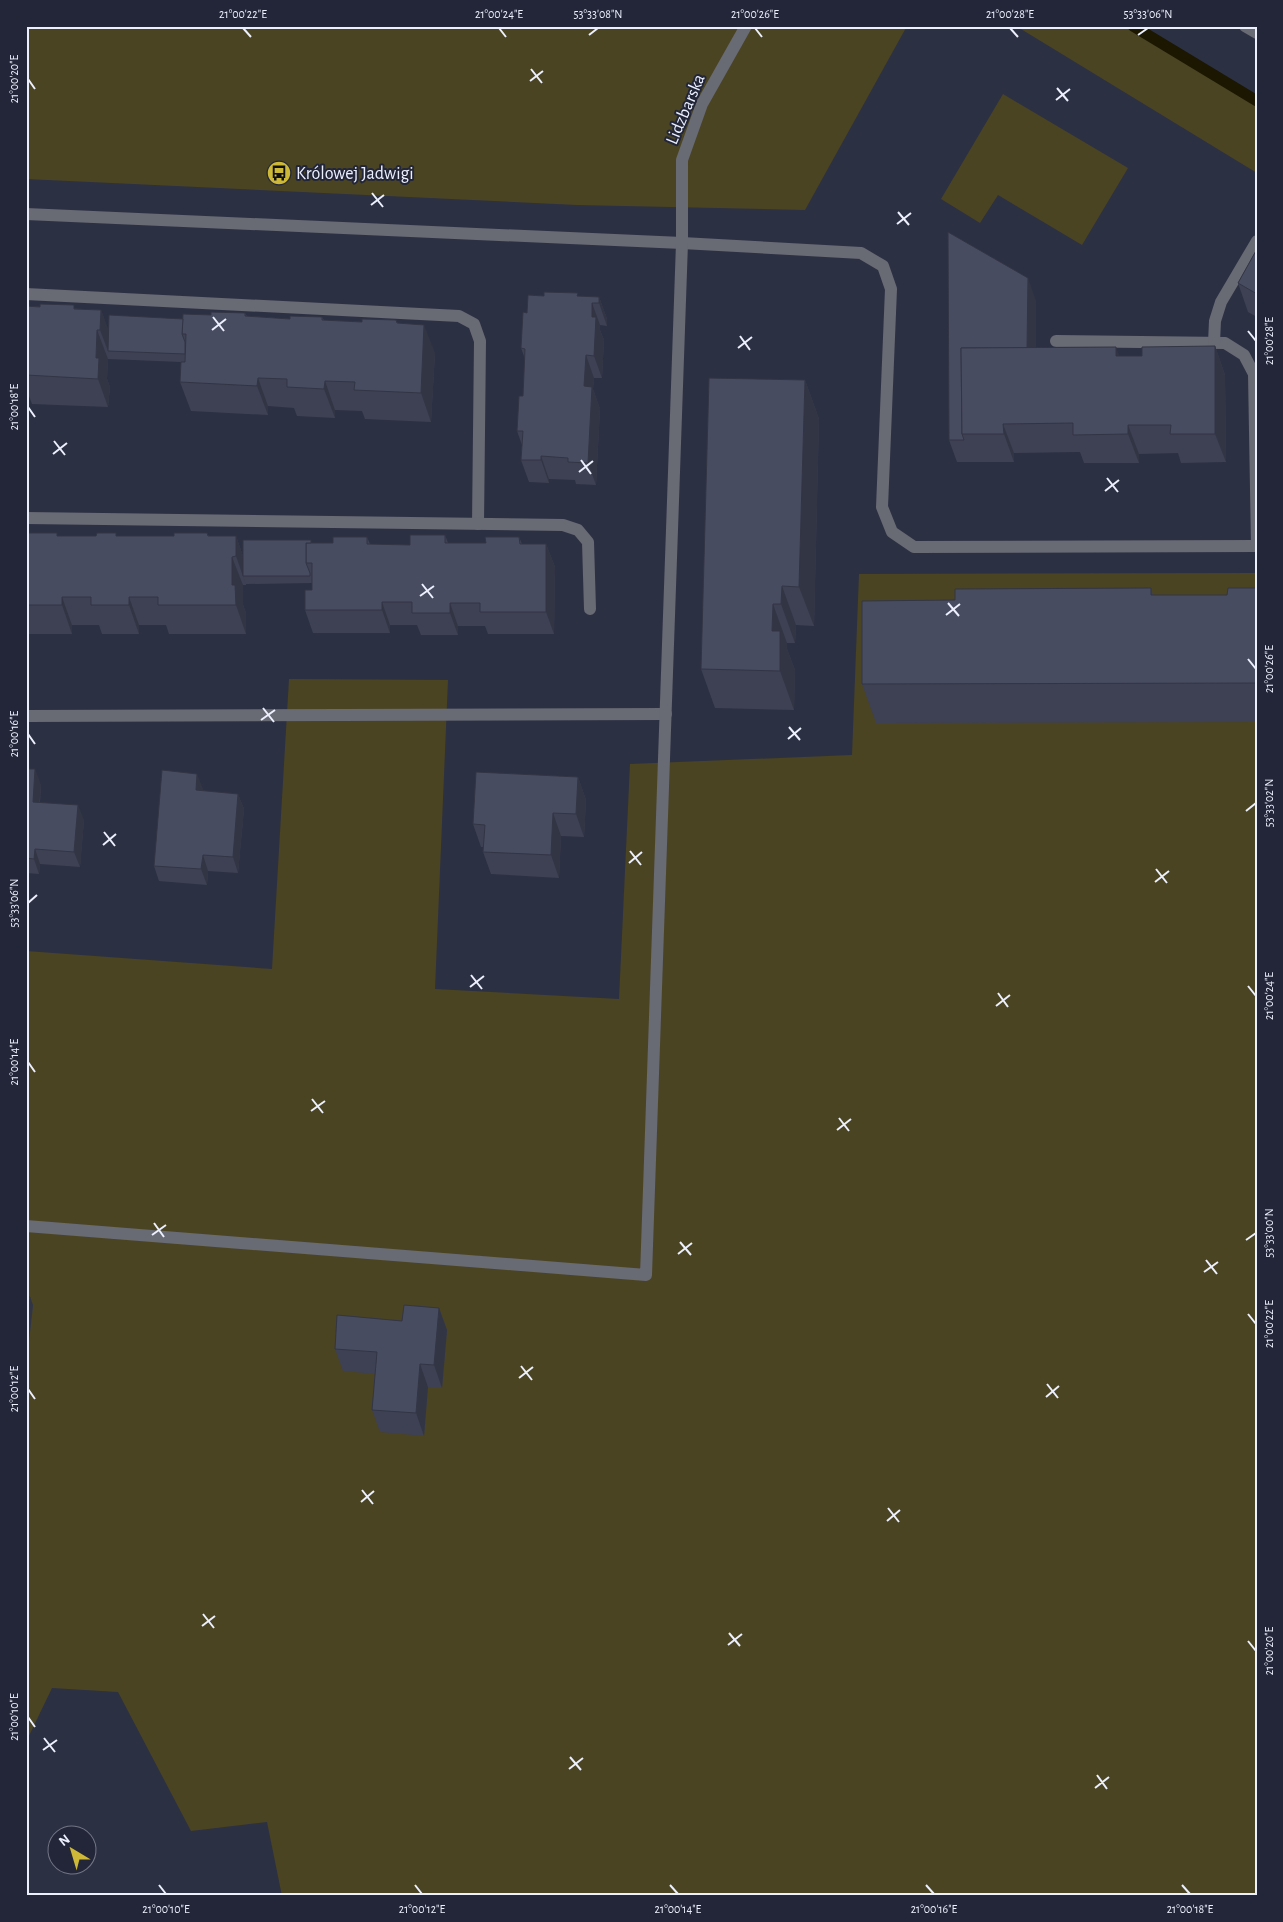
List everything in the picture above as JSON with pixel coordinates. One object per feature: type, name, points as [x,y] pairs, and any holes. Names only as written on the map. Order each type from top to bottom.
[{"type":"street","name":"Lidzbarska","points":[[26,1226],[646,1276],[682,243],[682,160],[702,104],[746,26]]},
{"type":"street","points":[[1245,26],[1257,33]]},
{"type":"street","points":[[26,214],[682,243],[861,253],[883,266],[892,289],[882,507],[892,532],[914,547],[1257,546],[1254,374],[1244,355],[1224,343],[1056,341]]},
{"type":"street","points":[[1214,343],[1215,321],[1221,302],[1257,241]]},
{"type":"street","points":[[26,294],[459,316],[474,324],[480,342],[478,524]]},
{"type":"street","points":[[26,518],[563,525],[578,530],[588,542],[590,609]]},
{"type":"street","points":[[26,716],[666,714]]},
{"type":"shaded area","points":[[26,26],[907,26],[805,210],[577,205],[26,179]]},
{"type":"shaded area","points":[[1016,26],[1136,26],[1257,97],[1257,173]]},
{"type":"shaded area","points":[[1003,94],[1128,168],[1082,245],[998,195],[980,223],[941,199]]},
{"type":"shaded area","points":[[1257,573],[1257,1896],[282,1896],[267,1822],[191,1831],[118,1692],[52,1688],[26,1742],[26,951],[272,969],[289,679],[448,680],[435,989],[619,999],[630,764],[852,755],[859,574]]},
{"type":"building","points":[[948,232],[1028,278],[1027,348],[961,348],[962,434],[964,440],[949,440]]},
{"type":"building","points":[[1257,249],[1257,294],[1238,283]]},
{"type":"building","points":[[544,292],[578,293],[577,296],[599,297],[599,303],[592,303],[592,317],[596,317],[594,356],[586,355],[584,386],[592,387],[588,463],[568,462],[568,458],[541,456],[541,460],[521,460],[523,431],[517,431],[519,396],[523,396],[525,349],[521,348],[523,312],[527,313],[528,295],[544,296]]},
{"type":"building","points":[[40,304],[74,305],[74,309],[101,310],[100,330],[97,330],[96,358],[99,358],[98,379],[26,375],[26,306],[40,307]]},
{"type":"building","points":[[211,312],[245,313],[245,316],[290,319],[290,316],[322,317],[322,320],[362,322],[362,319],[396,320],[397,323],[424,325],[421,393],[354,390],[355,382],[325,381],[324,389],[287,387],[287,379],[258,378],[257,386],[180,382],[181,362],[185,362],[186,334],[182,334],[183,314],[211,315]]},
{"type":"building","points":[[109,315],[183,319],[182,334],[185,342],[185,354],[108,351]]},
{"type":"building","points":[[1215,346],[1215,434],[1170,434],[1171,425],[1128,425],[1128,434],[1073,435],[1073,423],[1003,424],[1004,434],[962,434],[961,348],[1116,347],[1116,356],[1142,356],[1142,347]]},
{"type":"building","points":[[709,378],[805,380],[799,587],[782,586],[781,604],[773,604],[772,631],[780,631],[780,671],[701,669]]},
{"type":"building","points":[[26,533],[57,533],[57,536],[96,536],[97,533],[116,533],[116,536],[174,536],[174,533],[207,533],[208,536],[236,536],[236,556],[232,557],[232,585],[235,585],[236,605],[158,605],[158,597],[129,597],[129,605],[91,605],[91,597],[62,597],[62,605],[26,605]]},
{"type":"building","points":[[410,535],[445,535],[445,543],[486,543],[485,537],[519,537],[520,544],[546,544],[546,612],[480,612],[480,603],[450,603],[450,613],[412,613],[412,602],[382,602],[382,610],[305,610],[305,590],[312,590],[312,563],[306,563],[306,543],[333,543],[333,537],[367,537],[367,544],[410,545]]},
{"type":"building","points":[[243,540],[311,540],[311,543],[306,543],[306,563],[310,576],[243,576]]},
{"type":"building","points":[[1151,588],[1151,595],[1227,595],[1228,588],[1257,588],[1257,683],[862,684],[862,601],[955,600],[955,589]]},
{"type":"building","points":[[26,769],[35,769],[33,802],[78,805],[74,852],[35,849],[34,859],[26,858]]},
{"type":"building","points":[[162,770],[197,774],[196,790],[238,794],[233,857],[203,855],[201,869],[154,866]]},
{"type":"building","points":[[476,772],[578,777],[576,814],[553,813],[551,855],[483,852],[485,825],[473,824]]},
{"type":"building","points":[[26,1297],[30,1297],[26,1333]]},
{"type":"building","points":[[404,1305],[439,1308],[434,1365],[420,1364],[416,1413],[372,1410],[377,1352],[335,1349],[337,1315],[402,1321]]},
{"type":"waterway","points":[[1133,26],[1257,101]]},
{"type":"place","name":"Królowej Jadwigi","points":[[279,173]]}]
